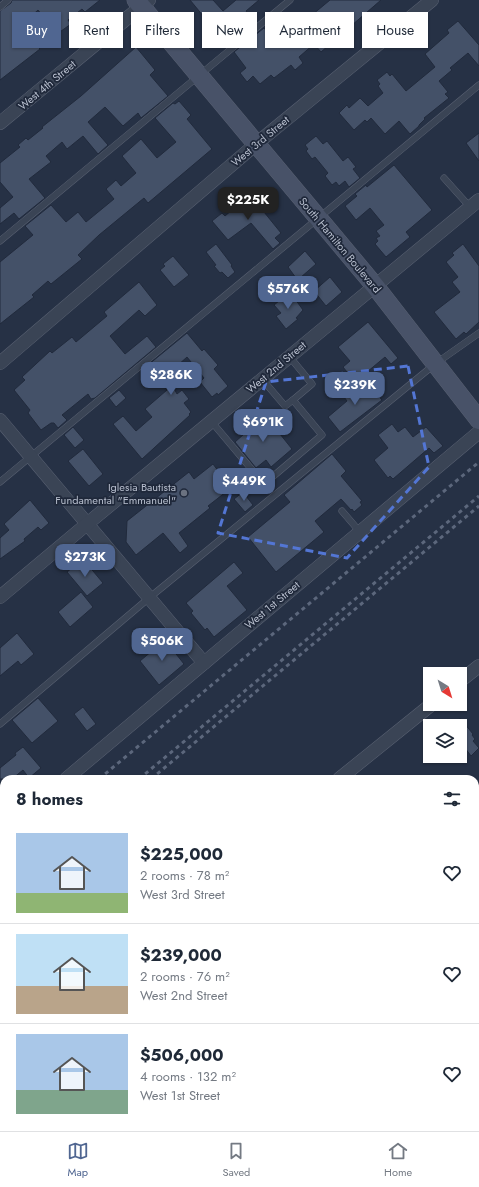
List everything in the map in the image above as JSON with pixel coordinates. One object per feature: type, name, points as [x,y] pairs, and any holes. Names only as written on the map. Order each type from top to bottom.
[{"type":"street","name":"West 3rd Street","points":[[0,363],[256,144],[432,0]]},
{"type":"street","name":"South Hamilton Boulevard","points":[[142,2],[199,75],[375,286],[479,420]]},
{"type":"street","name":"West 4th Street","points":[[0,123],[142,2]]},
{"type":"street","name":"West 2nd Street","points":[[0,597],[474,203]]},
{"type":"street","points":[[0,420],[204,663]]},
{"type":"street","name":"West 1st Street","points":[[71,775],[479,432]]},
{"type":"street","points":[[467,675],[479,666]]},
{"type":"street","points":[[344,775],[423,711]]},
{"type":"lane","points":[[0,7],[8,0]]},
{"type":"lane","points":[[0,241],[290,0]]},
{"type":"lane","points":[[0,482],[479,85]]},
{"type":"lane","points":[[444,178],[474,203]]},
{"type":"lane","points":[[0,724],[149,598],[435,364],[479,333]]},
{"type":"lane","points":[[262,379],[285,406],[312,384],[289,356]]},
{"type":"lane","points":[[211,421],[264,484],[322,435],[293,400]]},
{"type":"lane","points":[[342,511],[360,532]]},
{"type":"highlighted area","points":[[408,366],[429,467],[347,558],[218,533],[266,382]]},
{"type":"building","points":[[12,0],[100,0],[85,12],[82,9],[78,12],[69,12],[69,25],[61,31],[61,12],[40,12],[38,10],[36,12],[12,12],[12,48],[40,49],[0,80],[0,11],[11,3]]},
{"type":"building","points":[[190,0],[213,0],[223,11],[236,0],[259,0],[246,11],[247,12],[202,12],[202,15]]},
{"type":"building","points":[[330,0],[381,0],[367,12],[362,12],[362,16],[354,23],[354,12],[316,12]]},
{"type":"building","points":[[458,21],[479,45],[479,66],[468,53],[450,68],[452,70],[439,81],[448,92],[445,94],[449,98],[424,118],[425,119],[419,126],[410,134],[399,121],[385,134],[371,118],[367,122],[365,120],[354,130],[339,113],[347,105],[349,108],[360,98],[368,106],[383,93],[378,86],[380,84],[377,80],[387,72],[390,76],[392,74],[406,91],[435,67],[425,54],[449,33],[447,30]]},
{"type":"building","points":[[264,28],[265,48],[309,48],[299,57],[303,63],[295,70],[291,65],[274,78],[271,75],[260,84],[253,76],[247,82],[240,73],[246,68],[234,52],[239,48],[257,48],[257,34]]},
{"type":"building","points":[[135,48],[137,48],[155,70],[150,75],[168,96],[141,118],[138,113],[123,126],[105,107],[88,122],[108,145],[98,154],[83,136],[67,149],[62,142],[46,156],[51,162],[29,179],[45,198],[19,219],[14,213],[0,224],[0,208],[13,197],[0,182],[0,163],[20,147],[18,145],[26,138],[28,140],[81,96]]},
{"type":"building","points":[[318,48],[326,48],[321,52]]},
{"type":"building","points":[[179,101],[191,115],[187,119],[212,149],[148,203],[144,198],[99,235],[78,255],[82,259],[51,284],[48,281],[32,295],[34,297],[0,324],[0,262],[33,235],[25,226],[51,205],[66,222],[78,212],[86,222],[114,199],[106,189],[116,180],[121,186],[136,173],[122,156],[141,139],[157,158],[176,142],[155,118],[173,103],[175,104]]},
{"type":"building","points":[[479,133],[479,161],[466,143]]},
{"type":"building","points":[[316,136],[323,144],[327,141],[343,161],[348,157],[356,167],[353,169],[360,178],[349,187],[345,181],[339,186],[336,182],[332,185],[325,176],[328,173],[315,157],[312,159],[306,151],[308,149],[305,145]]},
{"type":"building","points":[[394,165],[432,210],[406,232],[410,237],[386,257],[375,244],[378,241],[376,238],[380,236],[376,231],[384,225],[370,208],[356,220],[345,206],[357,196],[355,194],[366,185],[367,187]]},
{"type":"building","points":[[247,191],[281,233],[275,238],[280,243],[273,249],[251,223],[228,240],[212,221],[222,213],[225,216],[239,204],[235,200]]},
{"type":"building","points":[[216,244],[232,265],[231,266],[235,272],[228,278],[222,272],[220,273],[214,266],[216,265],[206,252]]},
{"type":"building","points":[[463,244],[479,266],[479,322],[466,334],[464,332],[456,339],[434,312],[460,292],[452,282],[458,277],[446,262],[454,255],[452,253]]},
{"type":"building","points":[[305,251],[316,264],[300,278],[296,278],[288,267]]},
{"type":"building","points":[[173,256],[189,275],[174,287],[160,270],[165,266],[163,264]]},
{"type":"building","points":[[330,277],[342,292],[326,306],[314,291]]},
{"type":"building","points":[[139,282],[157,305],[145,316],[139,310],[110,336],[125,354],[147,336],[156,347],[95,398],[91,399],[88,394],[62,415],[67,420],[58,428],[54,423],[51,423],[41,430],[28,413],[30,410],[14,390],[25,380],[22,377],[50,351],[52,353],[72,337],[76,342],[107,316],[104,312]]},
{"type":"building","points":[[290,292],[303,310],[296,318],[298,319],[286,329],[276,316],[281,313],[274,305]]},
{"type":"building","points":[[368,322],[398,358],[391,364],[385,357],[355,382],[343,367],[350,361],[338,347]]},
{"type":"building","points":[[187,333],[202,351],[204,349],[218,365],[214,369],[228,386],[218,395],[217,393],[212,397],[200,382],[204,378],[187,357],[167,375],[177,394],[182,390],[189,399],[184,403],[191,412],[189,414],[190,415],[142,459],[113,424],[123,416],[136,431],[152,417],[145,409],[167,390],[148,365]]},
{"type":"building","points":[[365,380],[382,400],[340,432],[328,417],[347,401],[344,397]]},
{"type":"building","points":[[119,390],[126,398],[116,407],[109,398]]},
{"type":"building","points":[[264,414],[292,449],[271,467],[266,460],[256,468],[235,442],[244,434],[242,432],[248,427],[246,425],[255,418],[257,420]]},
{"type":"building","points":[[392,424],[398,432],[405,427],[413,437],[426,427],[443,446],[434,453],[429,448],[393,479],[390,476],[388,478],[374,460],[388,448],[378,435]]},
{"type":"building","points":[[73,427],[84,440],[75,448],[64,435]]},
{"type":"building","points":[[83,449],[103,474],[89,486],[68,461]]},
{"type":"building","points":[[332,454],[346,471],[341,476],[362,501],[360,502],[362,505],[354,512],[341,499],[315,521],[324,532],[276,572],[248,537],[290,502],[284,495]]},
{"type":"building","points":[[213,464],[231,488],[208,506],[210,508],[179,533],[188,546],[180,553],[163,533],[136,555],[126,542],[127,521],[189,472],[194,479]]},
{"type":"building","points":[[243,492],[253,505],[245,512],[234,499]]},
{"type":"building","points":[[30,500],[49,523],[41,530],[38,527],[24,539],[25,541],[0,559],[0,538],[9,530],[4,524]]},
{"type":"building","points":[[83,559],[103,583],[87,596],[67,572]]},
{"type":"building","points":[[234,562],[243,573],[227,586],[247,610],[214,637],[207,628],[205,630],[191,613],[193,611],[186,603]]},
{"type":"building","points":[[81,592],[93,607],[70,627],[58,612]]},
{"type":"building","points":[[17,633],[34,654],[21,665],[18,661],[0,676],[0,648]]},
{"type":"building","points":[[165,640],[184,664],[159,685],[140,661]]},
{"type":"building","points":[[38,698],[58,721],[32,743],[12,720]]},
{"type":"building","points":[[83,707],[96,724],[87,731],[74,714]]},
{"type":"building","points":[[467,727],[473,734],[472,735],[475,739],[473,741],[479,748],[471,756],[467,751]]},
{"type":"building","points":[[23,747],[41,768],[33,775],[27,775],[23,770],[17,775],[0,775],[0,768],[16,755],[15,753]]},
{"type":"railway","points":[[104,775],[479,462]]},
{"type":"railway","points":[[144,775],[479,496]]},
{"type":"railway","points":[[156,775],[479,506]]},
{"type":"place","name":"Iglesia Bautista Fundamental \"Emmanuel\"","points":[[184,493]]}]
